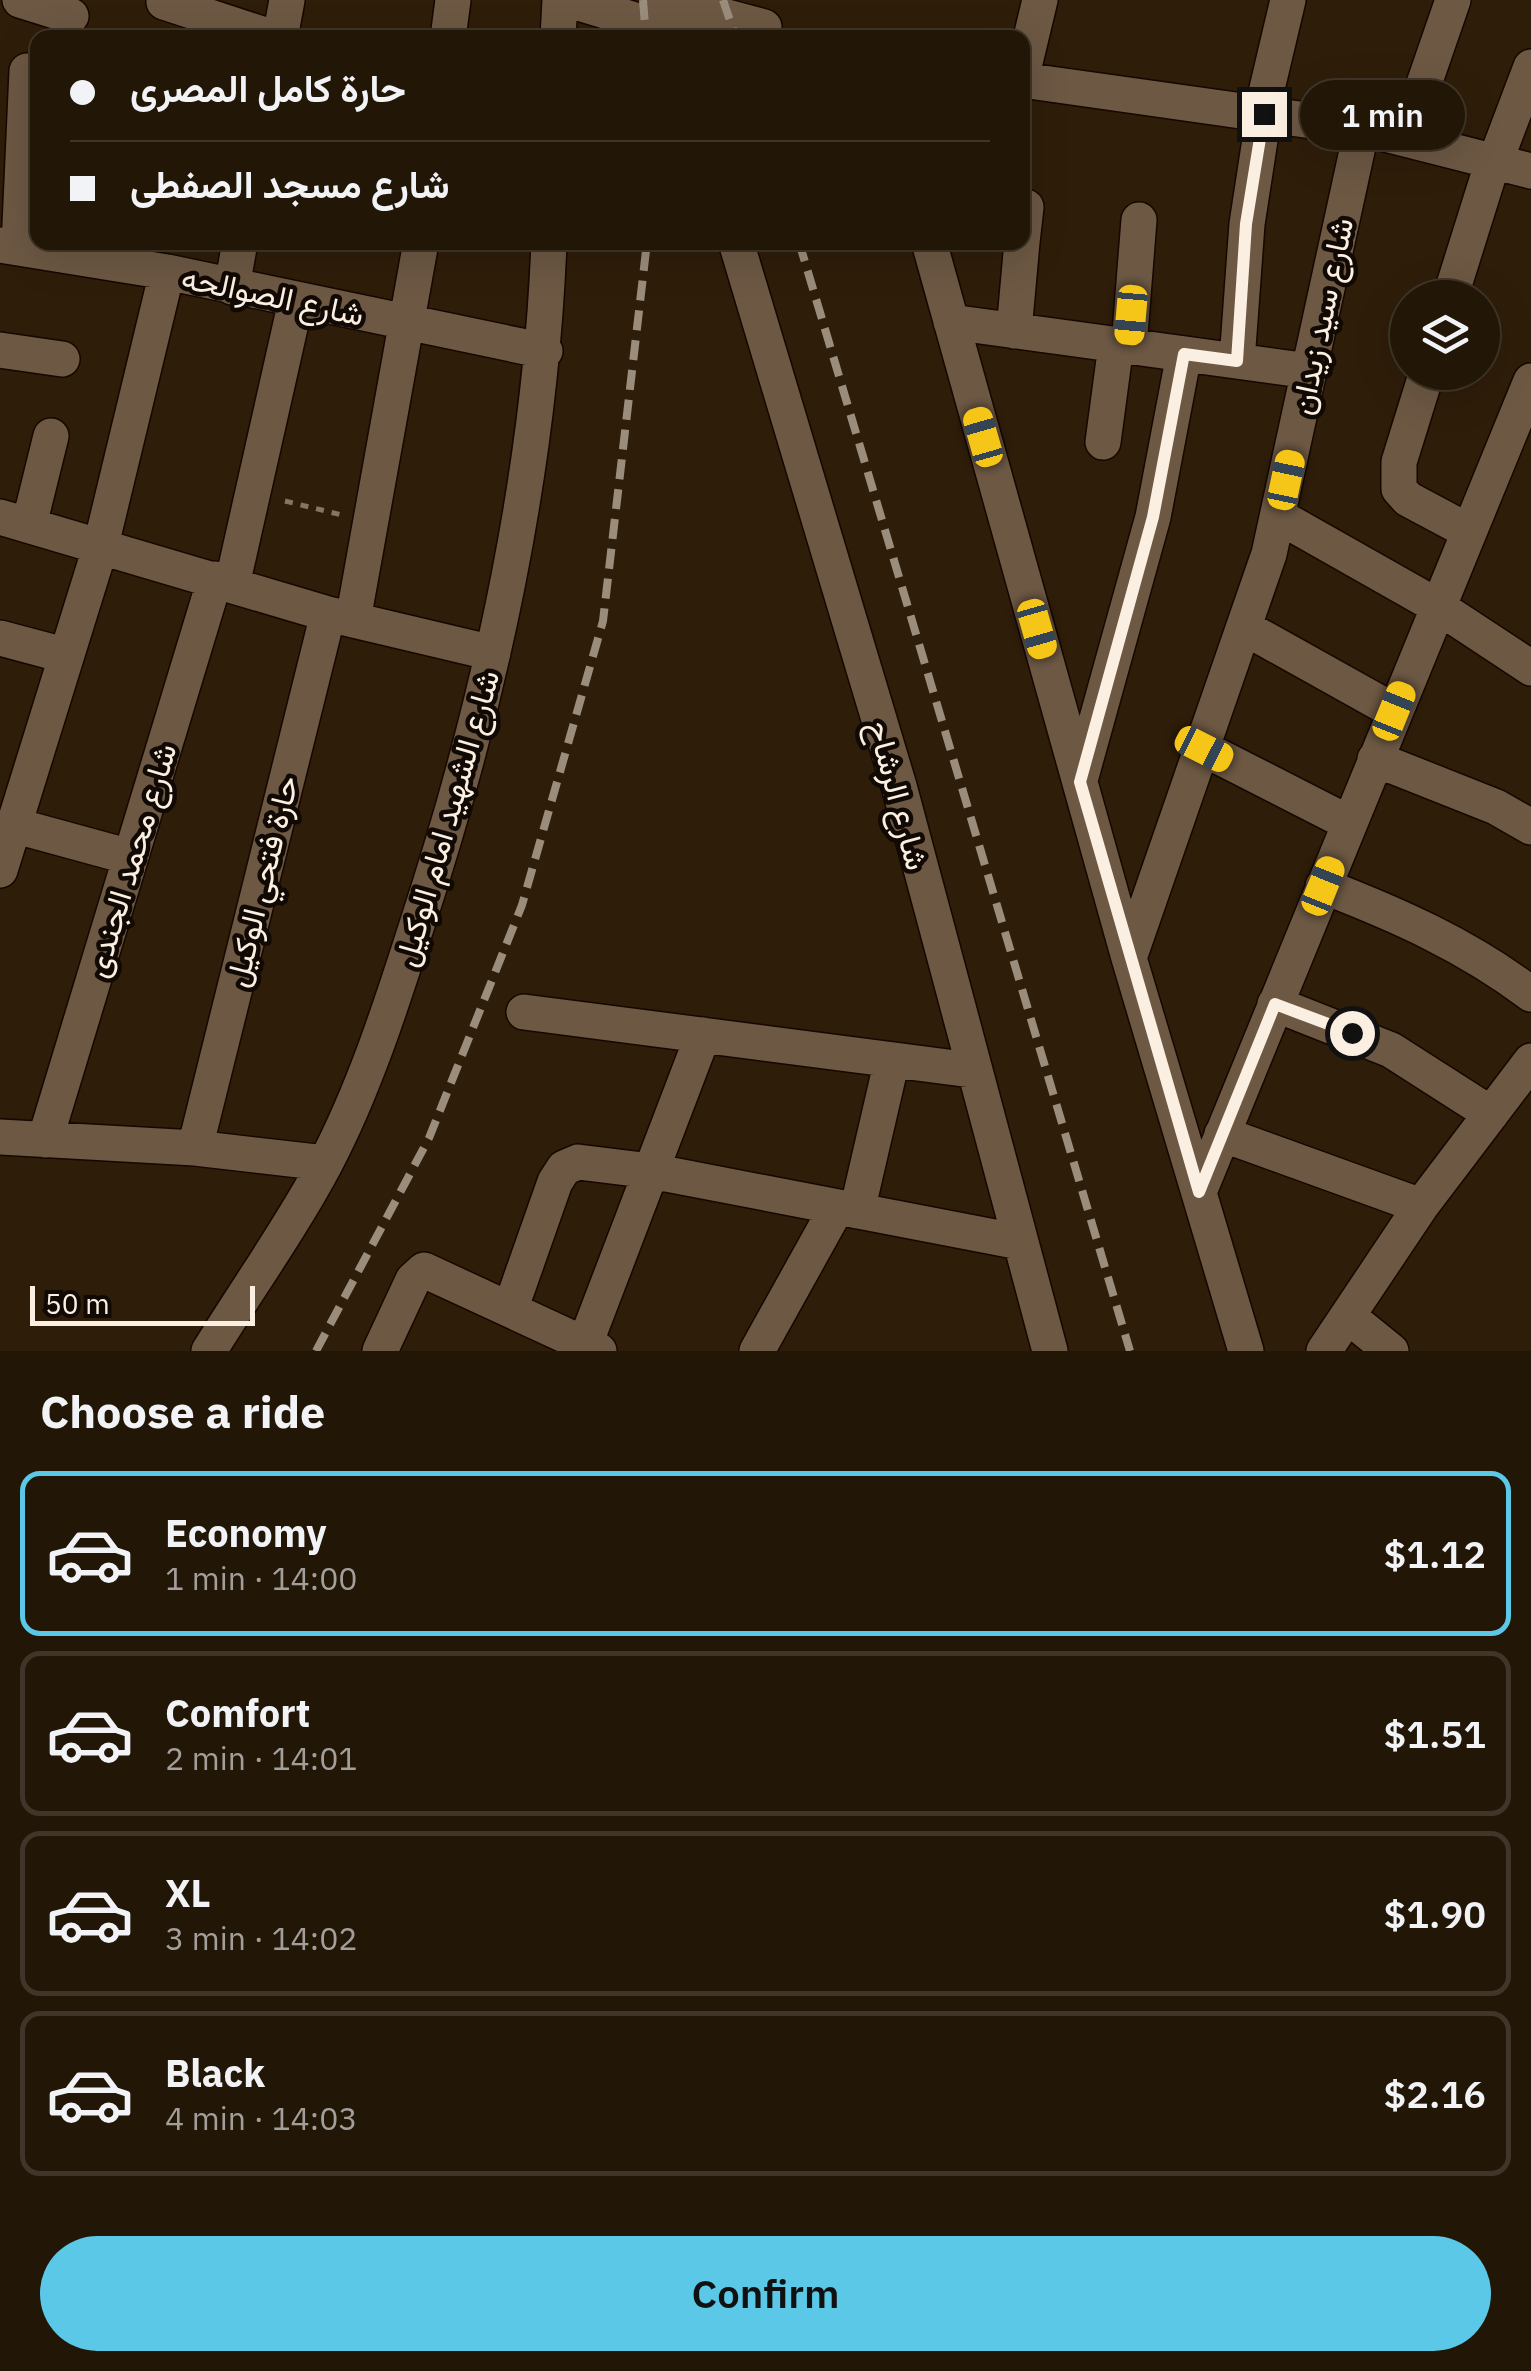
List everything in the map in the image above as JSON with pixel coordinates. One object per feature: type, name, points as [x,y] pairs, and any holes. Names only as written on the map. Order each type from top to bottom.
[{"type":"street","points":[[20,0],[71,16]]},
{"type":"street","points":[[279,30],[287,0]]},
{"type":"street","points":[[449,30],[454,0]]},
{"type":"street","points":[[558,30],[560,0]]},
{"type":"street","points":[[568,0],[676,26],[762,22]]},
{"type":"street","points":[[1030,43],[1040,0]]},
{"type":"street","points":[[1237,361],[1246,224],[1262,114],[1288,0]]},
{"type":"street","points":[[1405,140],[1453,0]]},
{"type":"street","points":[[164,2],[252,30]]},
{"type":"street","points":[[1456,280],[1494,162],[1531,67]]},
{"type":"street","points":[[9,246],[28,71]]},
{"type":"street","points":[[1030,78],[1362,128],[1531,171]]},
{"type":"street","name":"شارع سيد زيدان","points":[[1129,958],[1247,628],[1278,516],[1362,128]]},
{"type":"street","points":[[1103,442],[1122,346],[1138,220]]},
{"type":"street","name":"شارع الصوالحه","points":[[33,250],[167,272],[545,351]]},
{"type":"street","points":[[232,287],[239,250]]},
{"type":"street","name":"حارة فتحي الوكيل","points":[[195,1148],[341,617],[372,523],[410,324],[420,250]]},
{"type":"street","name":"شارع الشهيد امام الوكيل","points":[[209,1351],[325,1163],[393,997],[431,884],[493,653],[545,351],[550,250]]},
{"type":"street","name":"شارع الرشاح","points":[[738,250],[899,786],[971,1070],[1050,1351]]},
{"type":"street","points":[[931,250],[1129,958],[1246,1351]]},
{"type":"street","points":[[1014,331],[1021,250]]},
{"type":"street","points":[[0,870],[101,545],[167,272]]},
{"type":"street","name":"شارع محمد الجندى","points":[[45,1140],[130,857],[253,492],[296,301]]},
{"type":"street","points":[[951,322],[1309,371]]},
{"type":"street","points":[[0,350],[62,359]]},
{"type":"street","points":[[1080,782],[1153,517],[1184,354]]},
{"type":"street","points":[[1199,1192],[1531,381]]},
{"type":"street","points":[[1421,390],[1399,462],[1399,488],[1408,499],[1468,531]]},
{"type":"street","points":[[51,436],[15,521],[341,617],[493,653]]},
{"type":"street","points":[[1278,516],[1437,606],[1531,668]]},
{"type":"street","points":[[1247,628],[1394,711]]},
{"type":"street","points":[[0,638],[64,655]]},
{"type":"street","points":[[1204,749],[1349,824]]},
{"type":"street","points":[[1375,760],[1496,807],[1531,827]]},
{"type":"street","points":[[13,825],[130,857]]},
{"type":"street","points":[[1323,886],[1409,919],[1490,963],[1531,994]]},
{"type":"street","points":[[1275,1004],[1390,1050],[1491,1114]]},
{"type":"street","points":[[524,1012],[971,1070]]},
{"type":"street","points":[[380,1351],[414,1280],[424,1270],[511,1307],[542,1338],[592,1347],[651,1171],[703,1035]]},
{"type":"street","points":[[757,1351],[847,1209],[892,1060]]},
{"type":"street","points":[[1324,1351],[1421,1206],[1531,1061]]},
{"type":"street","points":[[1222,1134],[1421,1206]]},
{"type":"street","points":[[0,1138],[195,1148],[325,1163]]},
{"type":"street","points":[[511,1307],[555,1182],[564,1168],[578,1162],[651,1171],[1020,1242]]},
{"type":"street","points":[[1349,1317],[1391,1351]]},
{"type":"path","points":[[253,492],[372,523]]},
{"type":"railway","points":[[643,0],[645,30]]},
{"type":"railway","points":[[723,0],[733,30]]},
{"type":"railway","points":[[316,1351],[429,1138],[522,905],[603,621],[646,250]]},
{"type":"railway","points":[[801,250],[1130,1351]]},
{"type":"route","points":[[1264,114],[1246,224],[1237,361],[1184,354],[1153,517],[1080,782],[1199,1192],[1275,1004],[1352,1033]]}]
